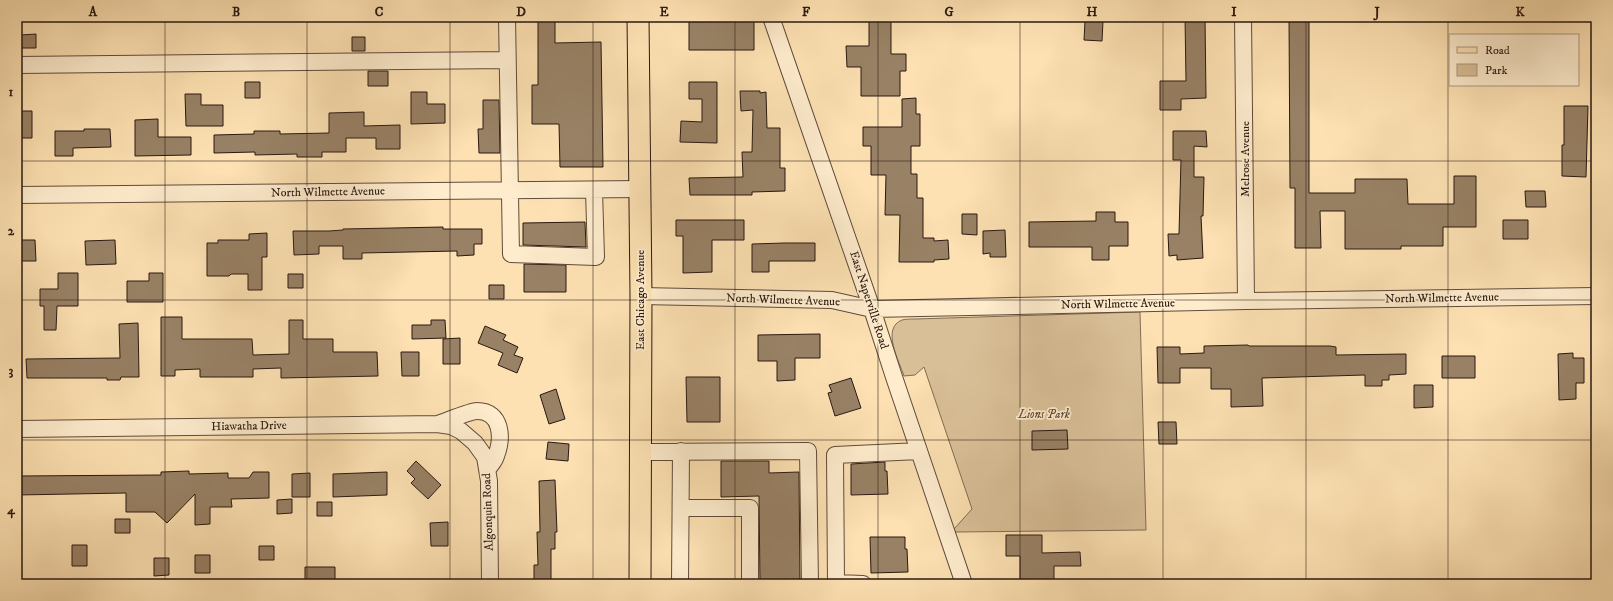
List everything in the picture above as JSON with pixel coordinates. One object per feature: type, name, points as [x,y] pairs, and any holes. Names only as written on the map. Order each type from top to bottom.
[{"type":"main road","name":"East Chicago Avenue","points":[[638,17],[641,296],[640,584]]},
{"type":"street","points":[[507,17],[511,254],[596,257],[594,190]]},
{"type":"street","name":"East Naperville Road","points":[[771,17],[872,309],[964,584]]},
{"type":"street","name":"Melrose Avenue","points":[[1243,17],[1246,301]]},
{"type":"street","points":[[17,65],[507,60]]},
{"type":"street","name":"North Wilmette Avenue","points":[[17,195],[640,189]]},
{"type":"street","name":"North Wilmette Avenue","points":[[641,296],[832,300],[872,309],[1246,301],[1596,296]]},
{"type":"street","points":[[437,424],[476,410],[493,416],[500,427],[500,440],[496,458],[488,469]]},
{"type":"street","name":"Hiawatha Drive","points":[[17,429],[437,424],[451,426],[461,430],[475,443]]},
{"type":"street","name":"Algonquin Road","points":[[475,443],[485,457],[488,469],[490,584]]},
{"type":"street","points":[[680,584],[681,451]]},
{"type":"street","points":[[640,452],[808,451],[810,584]]},
{"type":"street","points":[[863,584],[836,582],[834,455],[919,451]]},
{"type":"street","points":[[681,508],[750,508],[750,584]]},
{"type":"green space","name":"Lions Park","points":[[1140,312],[1146,530],[955,532],[954,529],[972,509],[924,367],[915,375],[904,376],[893,345],[893,330],[896,324],[902,320],[908,319]]},
{"type":"building","points":[[538,17],[555,17],[555,43],[601,42],[603,167],[560,167],[559,124],[532,124],[532,85],[538,85]]},
{"type":"building","points":[[689,17],[754,17],[754,50],[689,50]]},
{"type":"building","points":[[869,17],[891,17],[891,54],[906,54],[906,71],[900,71],[900,96],[861,96],[861,67],[847,67],[846,46],[869,46]]},
{"type":"building","points":[[1185,17],[1205,17],[1206,98],[1181,99],[1181,110],[1160,110],[1160,81],[1186,81]]},
{"type":"building","points":[[1289,17],[1309,17],[1309,193],[1355,193],[1355,179],[1407,179],[1408,204],[1454,204],[1454,176],[1476,176],[1476,227],[1443,227],[1443,246],[1401,246],[1401,249],[1345,249],[1345,211],[1320,211],[1321,248],[1295,248],[1295,188],[1290,188]]},
{"type":"building","points":[[1085,21],[1103,21],[1102,41],[1084,40]]},
{"type":"building","points":[[36,34],[36,48],[20,48],[20,35]]},
{"type":"building","points":[[352,37],[365,37],[365,51],[352,51]]},
{"type":"building","points":[[368,71],[388,71],[388,86],[368,86]]},
{"type":"building","points":[[245,82],[260,82],[260,98],[245,98]]},
{"type":"building","points":[[689,82],[717,82],[717,143],[680,142],[681,121],[702,122],[702,99],[689,99]]},
{"type":"building","points":[[740,91],[760,91],[760,93],[766,92],[767,128],[780,128],[780,168],[785,168],[785,191],[752,192],[752,195],[690,195],[689,178],[743,177],[742,152],[752,152],[753,110],[741,111]]},
{"type":"building","points":[[411,92],[427,92],[427,104],[445,104],[445,123],[411,124]]},
{"type":"building","points":[[185,94],[201,94],[201,105],[223,105],[223,126],[186,126]]},
{"type":"building","points":[[916,98],[916,114],[920,114],[920,146],[911,146],[911,174],[917,174],[917,198],[923,198],[923,238],[934,238],[934,241],[948,240],[949,259],[934,260],[934,262],[899,262],[900,215],[885,215],[886,175],[871,175],[871,146],[863,146],[863,127],[902,127],[902,99]]},
{"type":"building","points":[[483,100],[499,100],[500,153],[479,153],[478,129],[483,129]]},
{"type":"building","points":[[1564,106],[1588,106],[1586,177],[1562,176]]},
{"type":"building","points":[[17,111],[32,111],[32,138],[17,138]]},
{"type":"building","points":[[364,112],[364,126],[400,125],[400,149],[376,149],[376,138],[346,138],[346,152],[322,152],[322,157],[297,157],[297,154],[255,155],[255,152],[214,153],[214,135],[254,134],[254,131],[280,131],[280,134],[329,133],[329,113]]},
{"type":"building","points":[[158,119],[158,137],[191,137],[191,155],[135,156],[135,120]]},
{"type":"building","points":[[84,129],[110,129],[111,147],[73,148],[73,156],[55,156],[55,131],[84,131]]},
{"type":"building","points":[[1173,131],[1206,131],[1207,147],[1194,146],[1194,177],[1204,177],[1203,216],[1201,216],[1203,258],[1177,260],[1177,255],[1169,256],[1168,234],[1179,234],[1181,160],[1173,160]]},
{"type":"building","points":[[1525,191],[1545,191],[1546,207],[1526,207]]},
{"type":"building","points":[[1096,212],[1115,212],[1115,222],[1128,222],[1128,246],[1109,246],[1109,260],[1092,260],[1092,247],[1029,247],[1029,222],[1096,221]]},
{"type":"building","points":[[962,214],[977,214],[977,235],[962,234]]},
{"type":"building","points":[[676,220],[744,220],[744,240],[712,240],[712,272],[683,273],[683,236],[676,236]]},
{"type":"building","points":[[1503,220],[1528,220],[1528,239],[1503,239]]},
{"type":"building","points":[[585,222],[586,247],[523,245],[523,223]]},
{"type":"building","points":[[443,227],[443,229],[482,229],[482,244],[474,244],[474,255],[457,256],[457,251],[362,253],[362,259],[343,259],[343,246],[319,246],[319,254],[294,255],[293,231]]},
{"type":"building","points":[[1005,230],[1006,257],[990,257],[990,253],[983,254],[983,231]]},
{"type":"building","points":[[267,233],[267,257],[262,257],[262,290],[248,290],[248,274],[207,276],[207,243],[218,243],[218,240],[249,240],[249,234]]},
{"type":"building","points":[[17,240],[35,240],[36,261],[17,261]]},
{"type":"building","points":[[115,240],[116,264],[86,265],[85,241]]},
{"type":"building","points":[[815,243],[815,261],[769,261],[769,272],[752,272],[752,244]]},
{"type":"building","points":[[524,264],[566,265],[566,292],[524,292]]},
{"type":"building","points":[[58,273],[78,273],[78,306],[57,306],[56,330],[44,330],[44,306],[40,306],[40,289],[58,289]]},
{"type":"building","points":[[149,273],[163,273],[163,302],[127,302],[127,281],[149,281]]},
{"type":"building","points":[[288,274],[303,274],[303,288],[288,288]]},
{"type":"building","points":[[489,285],[504,285],[504,299],[489,299]]},
{"type":"building","points":[[161,317],[182,317],[182,339],[252,339],[253,355],[289,354],[289,320],[303,320],[303,339],[333,339],[333,352],[377,352],[378,376],[281,378],[281,368],[253,369],[253,377],[200,377],[200,369],[175,370],[175,376],[161,376]]},
{"type":"building","points":[[431,320],[445,320],[446,338],[412,339],[412,325],[431,325]]},
{"type":"building","points":[[138,323],[139,377],[121,377],[120,380],[107,380],[107,378],[27,378],[26,359],[120,358],[119,324]]},
{"type":"building","points":[[485,326],[506,335],[503,340],[518,347],[514,355],[523,358],[517,373],[498,365],[503,353],[478,343]]},
{"type":"building","points":[[820,334],[820,358],[795,358],[795,380],[777,381],[777,361],[758,361],[758,335]]},
{"type":"building","points":[[460,338],[460,364],[443,364],[443,339]]},
{"type":"building","points":[[1204,346],[1330,346],[1336,347],[1336,355],[1406,354],[1406,374],[1389,375],[1389,380],[1382,380],[1382,386],[1365,386],[1365,375],[1262,378],[1263,406],[1231,407],[1231,389],[1211,389],[1211,368],[1180,368],[1180,383],[1158,383],[1157,347],[1180,347],[1180,354],[1204,353]]},
{"type":"building","points":[[401,352],[419,352],[419,376],[402,376]]},
{"type":"building","points":[[1573,353],[1573,358],[1584,358],[1584,383],[1576,383],[1576,399],[1559,400],[1558,354]]},
{"type":"building","points":[[1442,356],[1475,356],[1475,378],[1442,378]]},
{"type":"building","points":[[686,377],[720,377],[720,422],[687,422]]},
{"type":"building","points":[[851,378],[861,408],[835,416],[828,393],[832,392],[829,385]]},
{"type":"building","points":[[1414,385],[1433,385],[1433,407],[1414,408]]},
{"type":"building","points":[[556,389],[565,419],[549,424],[540,395]]},
{"type":"building","points":[[1158,422],[1176,422],[1177,444],[1159,444]]},
{"type":"building","points":[[1067,430],[1068,449],[1032,450],[1032,431]]},
{"type":"building","points":[[548,442],[569,444],[568,461],[546,459]]},
{"type":"building","points":[[416,461],[441,485],[428,499],[411,483],[415,479],[407,471]]},
{"type":"building","points":[[721,461],[769,461],[769,473],[799,472],[800,584],[760,584],[759,496],[721,497]]},
{"type":"building","points":[[885,462],[888,494],[851,495],[851,464]]},
{"type":"building","points":[[189,471],[189,474],[228,473],[228,478],[249,478],[253,472],[269,472],[269,498],[231,499],[232,507],[210,507],[210,524],[195,525],[195,494],[167,523],[155,512],[126,512],[126,493],[17,495],[17,476],[161,475],[161,472]]},
{"type":"building","points":[[387,472],[387,495],[333,497],[333,474]]},
{"type":"building","points":[[310,473],[310,497],[292,497],[292,474]]},
{"type":"building","points":[[555,480],[557,532],[555,532],[555,549],[551,549],[551,584],[534,584],[534,565],[538,565],[537,532],[540,532],[539,481]]},
{"type":"building","points":[[292,499],[292,513],[277,514],[277,500]]},
{"type":"building","points":[[317,502],[332,502],[332,516],[317,516]]},
{"type":"building","points":[[115,519],[130,519],[130,533],[115,533]]},
{"type":"building","points":[[448,522],[448,546],[431,546],[430,523]]},
{"type":"building","points":[[1006,535],[1042,535],[1042,553],[1080,552],[1081,566],[1054,566],[1054,584],[1020,584],[1020,556],[1006,556]]},
{"type":"building","points":[[870,537],[905,537],[908,572],[871,573]]},
{"type":"building","points":[[72,545],[87,545],[87,566],[72,566]]},
{"type":"building","points":[[259,546],[274,546],[274,560],[259,560]]},
{"type":"building","points":[[195,555],[210,555],[210,573],[195,573]]},
{"type":"building","points":[[154,558],[169,558],[169,575],[154,576]]},
{"type":"building","points":[[305,567],[335,567],[335,581],[305,581]]}]
